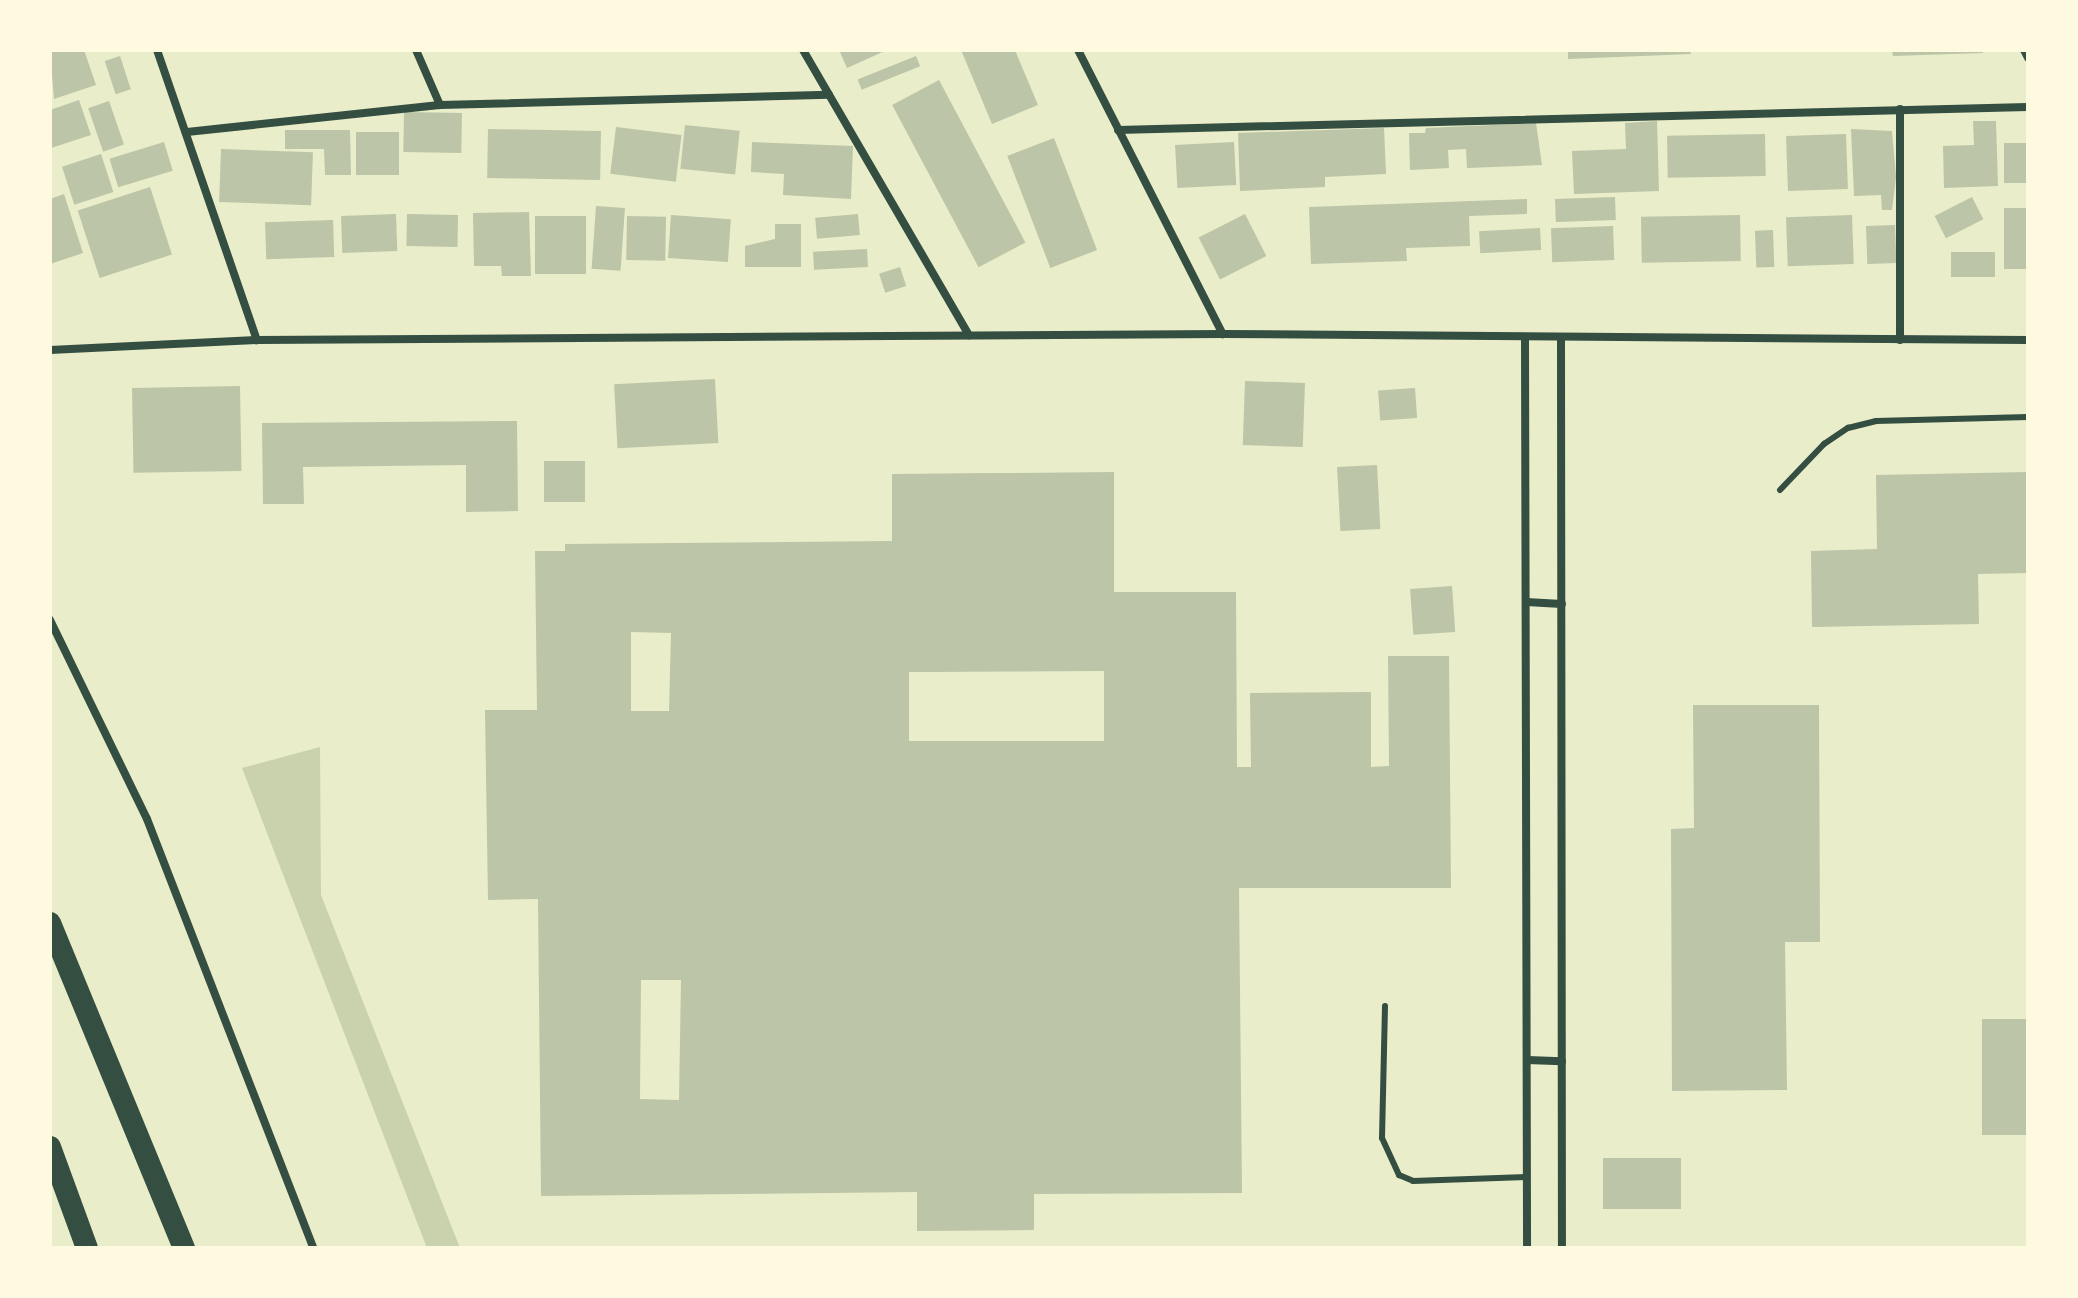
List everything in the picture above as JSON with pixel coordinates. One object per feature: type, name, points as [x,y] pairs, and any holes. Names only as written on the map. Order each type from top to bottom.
[{"type":"highway","points":[[50,923],[184,1248]]},
{"type":"highway","points":[[50,1147],[87,1248]]},
{"type":"street","points":[[157,50],[257,340]]},
{"type":"street","points":[[416,50],[440,105]]},
{"type":"street","points":[[803,50],[969,335]]},
{"type":"street","points":[[1078,50],[1223,334]]},
{"type":"street","points":[[2024,50],[2028,58]]},
{"type":"street","points":[[187,132],[440,105],[829,95]]},
{"type":"street","points":[[1118,130],[2028,107]]},
{"type":"street","points":[[1900,109],[1900,340]]},
{"type":"street","points":[[50,350],[257,340],[969,335],[2028,340]]},
{"type":"street","points":[[1525,340],[1527,1248]]},
{"type":"street","points":[[1561,340],[1562,1248]]},
{"type":"street","points":[[1526,602],[1562,604]]},
{"type":"street","points":[[50,620],[147,819],[313,1248]]},
{"type":"street","points":[[1527,1060],[1562,1061]]},
{"type":"lane","points":[[1780,490],[1824,444],[1848,428],[1890,420],[2028,417]]},
{"type":"lane","points":[[1385,1006],[1382,1138],[1399,1175],[1413,1181],[1527,1177]]},
{"type":"green space","points":[[320,747],[321,895],[460,1248],[427,1248],[242,768]]},
{"type":"building","points":[[50,50],[84,50],[96,85],[54,99]]},
{"type":"building","points":[[839,50],[887,50],[847,68]]},
{"type":"building","points":[[961,50],[1015,50],[1038,105],[992,124]]},
{"type":"building","points":[[1568,50],[1690,50],[1691,54],[1568,59]]},
{"type":"building","points":[[1892,50],[1983,50],[1983,53],[1893,56]]},
{"type":"building","points":[[120,56],[131,89],[116,94],[105,61]]},
{"type":"building","points":[[916,56],[920,66],[862,90],[858,80]]},
{"type":"building","points":[[939,80],[1025,242],[979,267],[892,105]]},
{"type":"building","points":[[79,100],[91,135],[51,148],[50,110]]},
{"type":"building","points":[[109,101],[124,144],[103,152],[88,108]]},
{"type":"building","points":[[404,112],[462,113],[461,153],[403,152]]},
{"type":"building","points":[[1657,121],[1659,191],[1574,194],[1572,151],[1626,149],[1625,123]]},
{"type":"building","points":[[1973,121],[1996,121],[1998,186],[1944,188],[1943,146],[1974,145]]},
{"type":"building","points":[[1536,123],[1542,165],[1467,168],[1466,149],[1448,150],[1449,168],[1410,170],[1409,133],[1425,133],[1426,128]]},
{"type":"building","points":[[685,125],[740,131],[735,175],[680,169]]},
{"type":"building","points":[[616,127],[682,135],[676,182],[610,174]]},
{"type":"building","points":[[1384,128],[1386,174],[1325,177],[1325,187],[1240,191],[1238,133]]},
{"type":"building","points":[[488,129],[601,131],[600,180],[487,178]]},
{"type":"building","points":[[1851,129],[1892,131],[1896,177],[1892,210],[1882,210],[1881,195],[1854,196]]},
{"type":"building","points":[[285,130],[350,130],[351,175],[325,175],[324,149],[285,149]]},
{"type":"building","points":[[356,132],[399,132],[399,175],[356,175]]},
{"type":"building","points":[[1765,134],[1766,176],[1668,178],[1667,136]]},
{"type":"building","points":[[1846,134],[1848,189],[1788,191],[1786,136]]},
{"type":"building","points":[[1054,138],[1097,250],[1050,268],[1007,156]]},
{"type":"building","points":[[164,142],[173,171],[118,187],[109,159]]},
{"type":"building","points":[[752,142],[853,146],[851,199],[783,195],[784,174],[751,172]]},
{"type":"building","points":[[1234,142],[1236,185],[1177,188],[1175,145]]},
{"type":"building","points":[[2004,143],[2028,143],[2028,183],[2004,183]]},
{"type":"building","points":[[221,149],[313,152],[311,205],[219,202]]},
{"type":"building","points":[[101,154],[113,192],[74,205],[62,167]]},
{"type":"building","points":[[150,187],[172,255],[100,278],[78,210]]},
{"type":"building","points":[[64,194],[83,253],[50,264],[50,199]]},
{"type":"building","points":[[1615,197],[1616,220],[1556,222],[1555,199]]},
{"type":"building","points":[[1972,197],[1983,219],[1946,238],[1935,216]]},
{"type":"building","points":[[1527,199],[1527,214],[1469,216],[1470,246],[1406,248],[1407,261],[1311,264],[1309,207]]},
{"type":"building","points":[[596,206],[625,208],[621,271],[592,269]]},
{"type":"building","points":[[2004,208],[2028,208],[2028,269],[2004,269]]},
{"type":"building","points":[[529,212],[531,276],[502,276],[501,266],[474,266],[473,213]]},
{"type":"building","points":[[396,214],[397,251],[342,253],[341,216]]},
{"type":"building","points":[[407,214],[458,215],[457,247],[406,246]]},
{"type":"building","points":[[858,214],[860,235],[817,239],[815,218]]},
{"type":"building","points":[[1245,214],[1266,256],[1220,279],[1199,238]]},
{"type":"building","points":[[671,215],[731,219],[728,262],[668,258]]},
{"type":"building","points":[[1740,215],[1741,261],[1642,263],[1641,217]]},
{"type":"building","points":[[1852,215],[1854,264],[1788,266],[1786,217]]},
{"type":"building","points":[[535,216],[586,216],[586,274],[535,274]]},
{"type":"building","points":[[627,216],[666,217],[665,261],[626,260]]},
{"type":"building","points":[[333,220],[334,257],[266,259],[265,222]]},
{"type":"building","points":[[775,224],[801,224],[801,267],[745,267],[745,246],[775,239]]},
{"type":"building","points":[[1895,225],[1896,263],[1867,264],[1866,226]]},
{"type":"building","points":[[1613,226],[1614,260],[1552,262],[1551,228]]},
{"type":"building","points":[[1540,228],[1541,250],[1480,253],[1479,231]]},
{"type":"building","points":[[1773,230],[1774,267],[1756,268],[1755,231]]},
{"type":"building","points":[[867,249],[868,267],[814,270],[813,252]]},
{"type":"building","points":[[1951,252],[1995,252],[1995,277],[1951,277]]},
{"type":"building","points":[[900,267],[906,286],[885,293],[879,274]]},
{"type":"building","points":[[715,379],[718,443],[617,448],[614,384]]},
{"type":"building","points":[[1245,381],[1305,383],[1303,447],[1243,445]]},
{"type":"building","points":[[240,386],[241,471],[133,473],[132,388]]},
{"type":"building","points":[[1415,388],[1417,418],[1380,421],[1378,391]]},
{"type":"building","points":[[517,421],[518,511],[466,512],[466,465],[303,467],[304,504],[263,504],[262,423]]},
{"type":"building","points":[[544,461],[585,461],[585,502],[544,502]]},
{"type":"building","points":[[1377,465],[1380,529],[1340,531],[1337,467]]},
{"type":"building","points":[[1114,472],[1114,592],[1236,592],[1237,767],[1251,767],[1250,693],[1371,692],[1371,767],[1389,766],[1388,656],[1449,656],[1451,888],[1239,888],[1242,1193],[1034,1194],[1034,1230],[917,1231],[917,1192],[541,1196],[538,899],[488,900],[485,710],[537,710],[535,551],[565,551],[565,544],[892,541],[892,474]],"holes":[[[631,632],[671,633],[669,711],[631,711]],[[1104,671],[1104,741],[909,741],[909,672]],[[641,980],[681,980],[679,1100],[640,1099]]]},
{"type":"building","points":[[2028,472],[2028,573],[1978,574],[1979,624],[1812,627],[1811,551],[1877,549],[1876,475]]},
{"type":"building","points":[[1452,586],[1455,632],[1413,635],[1410,589]]},
{"type":"building","points":[[1693,705],[1819,705],[1820,942],[1785,942],[1787,1090],[1672,1091],[1671,829],[1694,828]]},
{"type":"building","points":[[1982,1019],[2028,1019],[2028,1135],[1982,1135]]},
{"type":"building","points":[[1603,1158],[1681,1158],[1681,1209],[1603,1209]]}]
